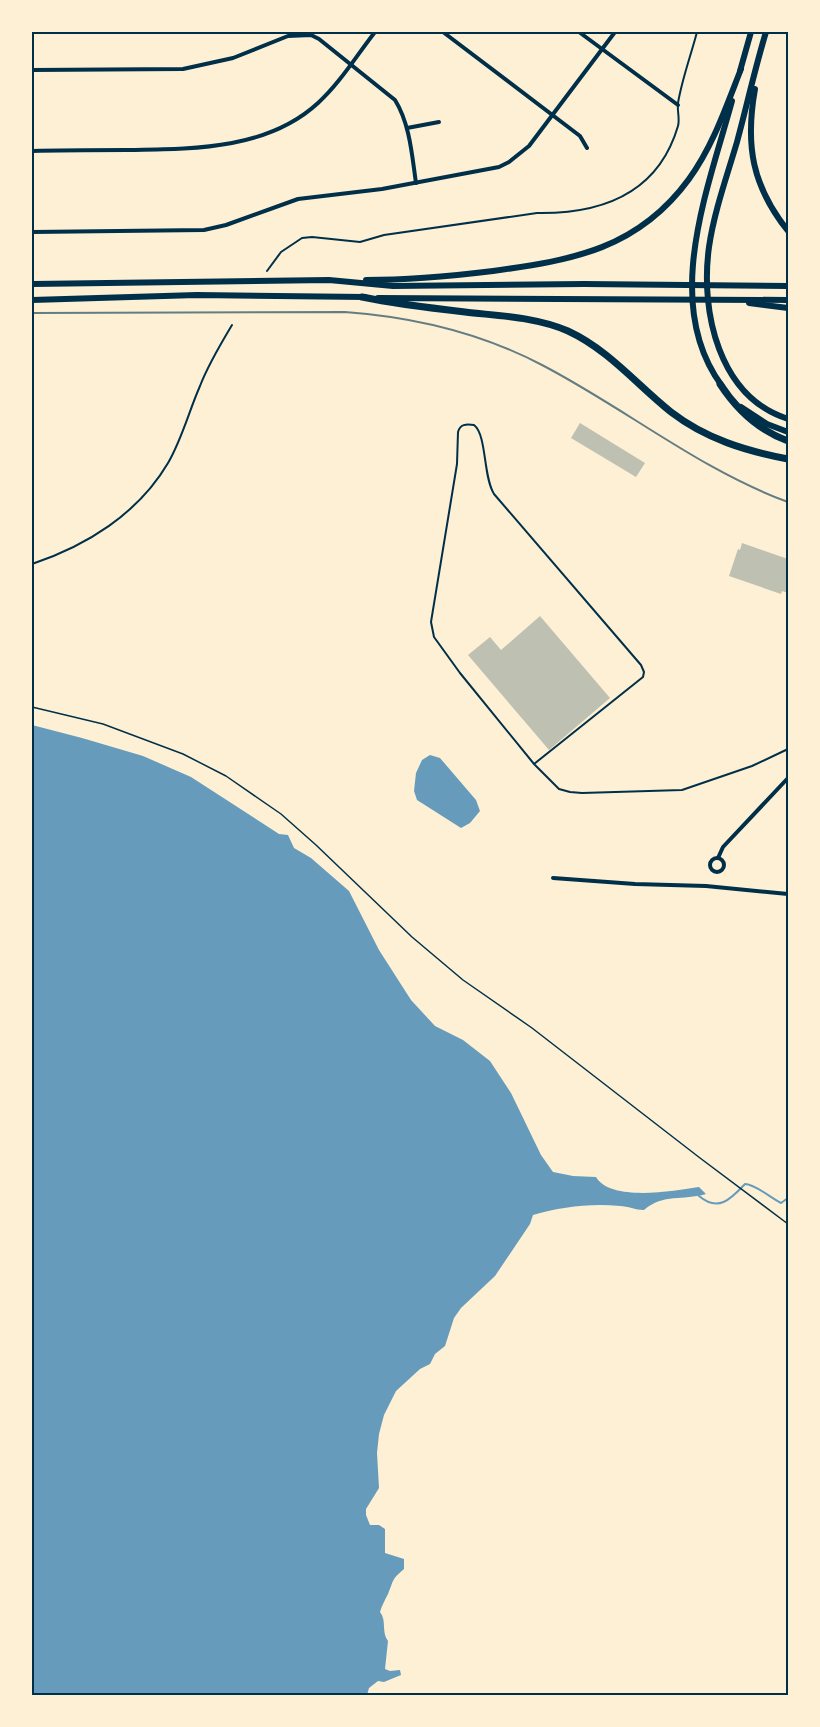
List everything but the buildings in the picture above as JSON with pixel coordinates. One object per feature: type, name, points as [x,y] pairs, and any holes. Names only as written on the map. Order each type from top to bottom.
[{"type":"highway","points":[[362,297],[409,306],[531,320],[565,330],[609,357],[671,412],[688,424],[730,445],[789,459]]},
{"type":"highway","points":[[720,384],[731,400],[760,428],[789,441]]},
{"type":"main road","points":[[751,32],[702,213],[692,263],[692,292],[696,323],[706,357],[720,384],[732,399],[755,417],[789,432]]},
{"type":"main road","points":[[765,35],[750,119],[750,143],[764,195],[789,231]]},
{"type":"main road","points":[[765,35],[712,234],[707,291],[711,324],[722,355],[740,385],[763,406],[789,419]]},
{"type":"main road","points":[[32,284],[383,280],[483,272],[573,258],[612,243],[660,211],[688,180],[709,147],[741,69]]},
{"type":"main road","points":[[329,280],[393,286],[630,284],[789,286]]},
{"type":"main road","points":[[32,300],[197,295],[444,299],[789,300]]},
{"type":"main road","points":[[713,298],[789,308]]},
{"type":"street","points":[[32,151],[183,149],[242,141],[265,133],[304,114],[328,93],[375,32]]},
{"type":"street","points":[[443,32],[553,114],[580,136],[587,148]]},
{"type":"street","points":[[579,32],[678,105]]},
{"type":"street","points":[[32,232],[204,230],[226,225],[298,200],[416,183],[499,167],[529,146],[615,32]]},
{"type":"street","points":[[32,70],[198,67],[233,58],[272,41],[299,34],[311,35],[395,100],[403,114],[407,128],[416,183]]},
{"type":"street","points":[[407,128],[439,122]]},
{"type":"street","points":[[718,858],[723,847],[789,778]]},
{"type":"street","points":[[553,878],[706,886],[789,894]]},
{"type":"lane","points":[[267,271],[281,252],[302,238],[360,242],[384,235],[537,213],[597,207],[634,192],[664,160],[679,123],[678,105],[697,32]]},
{"type":"lane","points":[[32,564],[61,554],[93,537],[136,504],[168,462],[201,384],[232,326]]},
{"type":"lane","points":[[534,764],[643,677],[644,672],[641,665],[494,495],[488,481],[480,432],[474,425],[465,424],[458,432],[457,464],[431,627],[434,637],[460,674],[534,764],[549,781],[559,789],[570,792],[682,790],[760,763],[789,749]]},
{"type":"path","points":[[32,707],[103,724],[183,754],[226,776],[281,814],[316,844],[412,937],[463,980],[532,1029],[789,1224]]},
{"type":"water","points":[[32,725],[143,756],[191,777],[279,834],[288,835],[294,848],[311,858],[349,891],[379,950],[411,1000],[435,1026],[463,1040],[490,1061],[511,1093],[541,1155],[553,1172],[596,1177],[604,1185],[628,1192],[659,1192],[699,1187],[706,1194],[666,1199],[644,1210],[623,1206],[587,1205],[533,1215],[530,1224],[495,1276],[461,1308],[454,1318],[445,1346],[435,1354],[430,1364],[420,1369],[396,1391],[384,1415],[379,1434],[377,1453],[379,1488],[366,1509],[366,1515],[370,1525],[379,1525],[385,1529],[385,1553],[404,1559],[404,1569],[393,1580],[380,1612],[388,1641],[385,1669],[400,1670],[401,1675],[384,1682],[378,1681],[369,1688],[367,1695],[32,1695]]},
{"type":"water","points":[[430,755],[440,758],[476,800],[480,811],[470,823],[461,828],[417,800],[414,791],[416,773],[422,760]]},
{"type":"waterway","points":[[699,1196],[712,1203],[724,1202],[745,1184],[781,1203],[788,1198]]},
{"type":"railway","points":[[32,313],[345,312],[371,314],[446,328],[495,344],[542,365],[693,456],[756,489],[788,502]]}]
